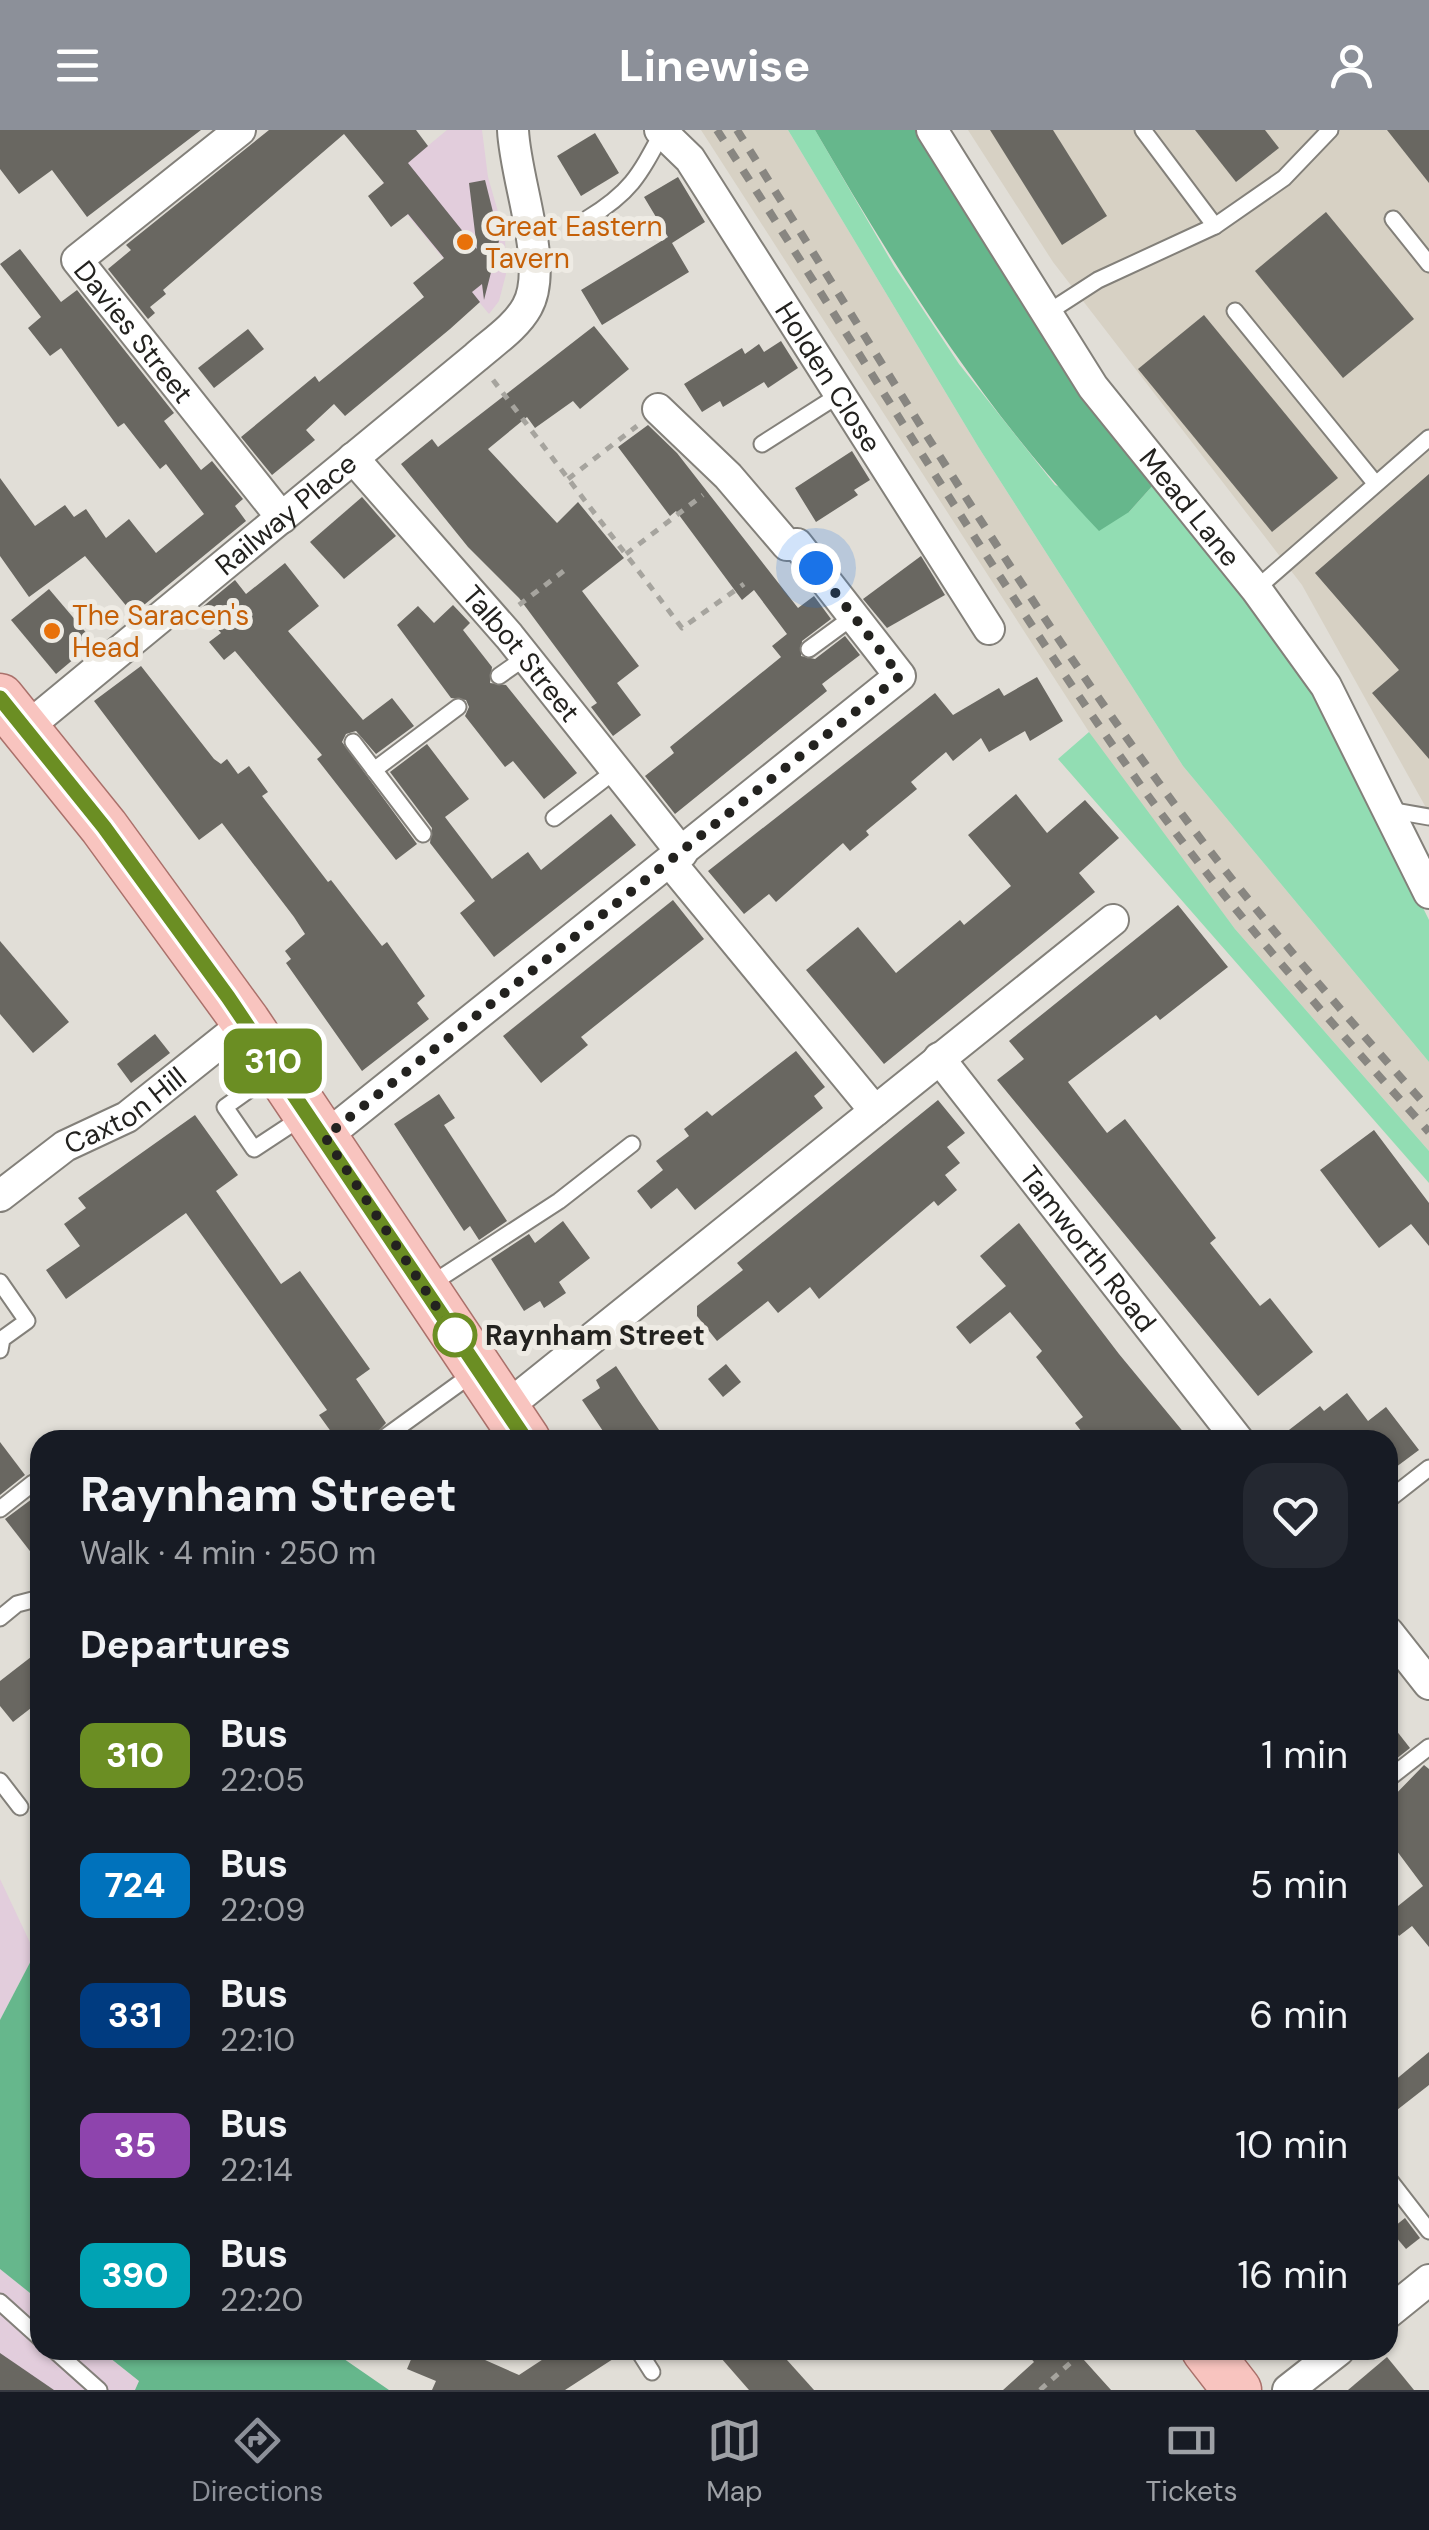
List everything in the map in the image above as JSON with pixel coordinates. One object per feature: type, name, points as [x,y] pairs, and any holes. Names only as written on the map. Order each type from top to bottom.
[{"type":"main road","points":[[13,714],[104,827],[246,1022],[515,1424]]},
{"type":"main road","points":[[1214,2360],[1236,2390]]},
{"type":"street","name":"Davies Street","points":[[240,130],[77,260],[282,518]]},
{"type":"street","name":"Railway Place","points":[[13,714],[282,518],[476,357],[526,310],[535,290],[534,250],[514,156],[513,130]]},
{"type":"street","name":"Mead Lane","points":[[932,130],[1094,387],[1256,589],[1326,686],[1429,892]]},
{"type":"street","name":"Holden Close","points":[[661,131],[690,160],[989,628]]},
{"type":"street","points":[[317,1125],[676,858],[900,676],[797,544],[787,545],[728,476],[658,409]]},
{"type":"street","name":"Talbot Street","points":[[352,458],[526,657],[616,770],[676,858],[875,1111]]},
{"type":"street","points":[[515,1424],[875,1111],[1113,920]]},
{"type":"street","name":"Caxton Hill","points":[[0,1196],[65,1146],[126,1118],[246,1022]]},
{"type":"street","name":"Tamworth Road","points":[[940,1058],[1230,1430]]},
{"type":"street","points":[[1398,1641],[1423,1664]]},
{"type":"street","points":[[1398,2304],[1429,2280]]},
{"type":"street","points":[[1288,2390],[1326,2360]]},
{"type":"lane","points":[[1142,130],[1215,226]]},
{"type":"lane","points":[[1047,313],[1098,280],[1215,226],[1284,178],[1330,130]]},
{"type":"lane","points":[[587,218],[636,183],[661,131]]},
{"type":"lane","points":[[1393,219],[1429,264]]},
{"type":"lane","points":[[1236,311],[1375,484]]},
{"type":"lane","points":[[762,444],[842,393]]},
{"type":"lane","points":[[1256,589],[1429,438]]},
{"type":"lane","points":[[809,649],[854,616]]},
{"type":"lane","points":[[499,676],[526,657]]},
{"type":"lane","points":[[374,770],[458,707]]},
{"type":"lane","points":[[353,742],[422,834]]},
{"type":"lane","points":[[554,818],[616,770]]},
{"type":"lane","points":[[1389,810],[1429,817]]},
{"type":"lane","points":[[278,1069],[225,1107],[244,1135],[254,1149],[317,1125]]},
{"type":"lane","points":[[424,1288],[559,1201],[632,1144]]},
{"type":"lane","points":[[0,1282],[27,1320],[2,1339],[0,1350]]},
{"type":"lane","points":[[395,1430],[478,1370]]},
{"type":"lane","points":[[1398,1492],[1429,1468]]},
{"type":"lane","points":[[0,1509],[30,1486]]},
{"type":"lane","points":[[0,1618],[17,1604],[30,1601]]},
{"type":"lane","points":[[1398,1771],[1429,1747]]},
{"type":"lane","points":[[0,1781],[20,1806]]},
{"type":"lane","points":[[1398,2191],[1429,2231]]},
{"type":"lane","points":[[0,2302],[30,2329]]},
{"type":"lane","points":[[65,2360],[98,2390]]},
{"type":"lane","points":[[644,2360],[652,2372]]},
{"type":"path","points":[[476,357],[682,628],[744,584]]},
{"type":"path","points":[[568,478],[658,409]]},
{"type":"path","points":[[626,554],[728,476]]},
{"type":"path","points":[[497,621],[569,567]]},
{"type":"path","points":[[1040,2390],[1074,2360]]},
{"type":"shaded area","points":[[447,130],[482,130],[488,177],[505,236],[506,274],[499,301],[489,314],[382,184]]},
{"type":"shaded area","points":[[701,130],[788,130],[979,448],[1183,766],[1429,1062],[1429,1151],[1235,929],[1111,766]]},
{"type":"shaded area","points":[[968,130],[1429,130],[1429,813],[1302,585],[1053,262]]},
{"type":"shaded area","points":[[0,1879],[30,1942],[30,1963],[0,2020]]},
{"type":"shaded area","points":[[0,2269],[30,2293],[30,2360],[113,2360],[139,2381],[135,2390],[0,2390]]},
{"type":"green space","points":[[788,130],[815,130],[894,266],[959,364],[1055,485],[1129,512],[1154,484],[1296,664],[1338,736],[1429,920],[1429,1062],[1183,766],[979,448]]},
{"type":"green space","points":[[815,130],[917,130],[1032,313],[1154,484],[1129,512],[1099,531],[1018,438],[911,288]]},
{"type":"green space","points":[[1089,732],[1235,929],[1429,1151],[1429,1183],[1058,759]]},
{"type":"green space","points":[[30,1963],[30,2293],[0,2269],[0,2020]]},
{"type":"green space","points":[[113,2360],[346,2360],[389,2390],[135,2390],[139,2381]]},
{"type":"building","points":[[0,130],[201,130],[87,217],[52,170],[19,194],[0,169]]},
{"type":"building","points":[[269,130],[416,130],[428,146],[408,163],[477,249],[469,183],[485,180],[495,220],[502,229],[484,300],[482,284],[472,292],[480,302],[345,416],[334,404],[306,430],[315,440],[272,475],[241,437],[315,376],[319,382],[424,297],[413,283],[444,258],[408,214],[391,227],[368,196],[384,183],[344,134],[163,290],[166,294],[150,307],[155,313],[148,319],[108,269],[131,250],[126,245]]},
{"type":"building","points":[[990,130],[1053,130],[1107,216],[1062,245]]},
{"type":"building","points":[[1195,130],[1265,130],[1279,148],[1236,182]]},
{"type":"building","points":[[1387,130],[1429,130],[1429,183]]},
{"type":"building","points":[[595,133],[619,173],[581,196],[557,156]]},
{"type":"building","points":[[678,177],[705,222],[672,243],[689,272],[602,325],[581,290],[668,237],[644,197]]},
{"type":"building","points":[[1326,212],[1414,319],[1343,378],[1255,271]]},
{"type":"building","points":[[20,249],[61,302],[77,290],[174,413],[164,421],[201,470],[212,461],[243,499],[235,506],[246,521],[133,614],[85,556],[29,597],[0,556],[0,478],[35,526],[65,505],[74,517],[86,509],[106,538],[129,519],[156,553],[204,514],[166,464],[160,469],[124,423],[118,427],[61,348],[50,356],[28,328],[41,317],[0,264]]},
{"type":"building","points":[[1204,315],[1338,478],[1272,532],[1138,369]]},
{"type":"building","points":[[594,326],[629,369],[580,409],[573,401],[535,428],[527,417],[488,449],[557,523],[578,502],[624,558],[582,591],[639,666],[617,683],[641,715],[613,736],[591,707],[597,703],[519,598],[468,547],[401,464],[432,439],[438,447]]},
{"type":"building","points":[[248,329],[264,349],[214,388],[198,368]]},
{"type":"building","points":[[781,341],[798,368],[768,388],[764,382],[723,407],[720,401],[702,412],[684,384],[742,348],[745,354],[759,344],[764,352]]},
{"type":"building","points":[[648,425],[677,453],[798,608],[814,596],[831,619],[802,641],[801,656],[815,659],[845,636],[860,655],[822,684],[827,691],[675,814],[645,776],[674,753],[670,747],[781,657],[772,646],[787,634],[754,590],[742,600],[676,511],[670,516],[618,447]]},
{"type":"building","points":[[852,451],[870,480],[854,490],[858,495],[816,522],[795,488]]},
{"type":"building","points":[[1429,474],[1429,759],[1372,693],[1399,670],[1315,573]]},
{"type":"building","points":[[362,497],[396,536],[344,579],[310,542]]},
{"type":"building","points":[[921,556],[945,595],[887,628],[863,599]]},
{"type":"building","points":[[285,563],[319,606],[288,631],[363,720],[392,698],[414,726],[376,754],[356,731],[346,734],[342,742],[417,844],[396,860],[317,759],[322,755],[235,651],[224,660],[209,642],[221,633],[200,609],[235,580],[246,594]]},
{"type":"building","name":"The Saracen's Head","points":[[49,589],[94,642],[56,674],[11,620]]},
{"type":"building","points":[[453,605],[470,623],[463,630],[492,667],[490,683],[506,685],[577,773],[544,799],[513,761],[505,767],[465,716],[469,707],[466,700],[451,698],[397,625],[418,606],[434,623]]},
{"type":"building","points":[[141,666],[214,759],[221,764],[227,759],[238,774],[249,766],[268,792],[262,796],[382,946],[387,942],[425,996],[417,1003],[429,1019],[362,1071],[286,963],[291,959],[285,951],[305,934],[294,917],[222,823],[199,840],[94,701]]},
{"type":"building","points":[[1037,677],[1063,721],[1030,741],[1025,731],[989,752],[981,738],[953,761],[946,752],[911,782],[917,789],[866,831],[869,835],[850,851],[843,843],[776,902],[769,894],[744,914],[708,871],[935,693],[953,715],[999,688],[1004,696]]},
{"type":"building","points":[[427,744],[469,799],[445,817],[492,879],[528,852],[541,870],[611,814],[636,845],[494,957],[460,913],[475,901],[430,843],[432,828],[390,772]]},
{"type":"building","points":[[1016,794],[1047,833],[1085,800],[1119,838],[1079,873],[1095,892],[884,1064],[806,970],[858,927],[896,973],[960,920],[964,925],[1011,886],[968,835]]},
{"type":"building","points":[[673,900],[704,939],[581,1037],[588,1045],[541,1083],[503,1036]]},
{"type":"building","points":[[1178,905],[1228,967],[1160,1020],[1156,1015],[1068,1082],[1107,1133],[1125,1119],[1216,1238],[1210,1243],[1260,1306],[1270,1298],[1313,1352],[1258,1396],[997,1080],[1024,1059],[1009,1041]]},
{"type":"building","points":[[0,941],[69,1022],[33,1053],[0,1014]]},
{"type":"building","points":[[155,1034],[170,1053],[131,1083],[117,1064]]},
{"type":"building","points":[[796,1051],[825,1087],[814,1096],[823,1108],[695,1210],[677,1188],[651,1209],[637,1191],[663,1170],[656,1161],[689,1136],[684,1129],[707,1111],[712,1116]]},
{"type":"building","points":[[439,1094],[455,1118],[444,1125],[507,1221],[479,1240],[470,1226],[464,1231],[394,1124]]},
{"type":"building","points":[[938,1100],[965,1133],[947,1147],[960,1163],[945,1175],[957,1190],[938,1206],[934,1201],[819,1299],[810,1287],[778,1313],[768,1301],[717,1341],[697,1316],[697,1306],[743,1270],[737,1263]]},
{"type":"building","points":[[195,1115],[238,1175],[216,1191],[281,1284],[300,1271],[370,1369],[356,1379],[386,1423],[379,1430],[330,1430],[319,1415],[327,1410],[186,1213],[66,1299],[46,1270],[80,1246],[64,1224],[86,1208],[78,1198]]},
{"type":"building","points":[[1374,1130],[1429,1203],[1429,1246],[1411,1224],[1379,1248],[1320,1170]]},
{"type":"building","points":[[563,1221],[590,1258],[559,1282],[566,1293],[544,1308],[540,1301],[524,1311],[491,1259],[529,1234],[535,1243]]},
{"type":"building","points":[[1019,1223],[1182,1430],[1080,1430],[1075,1423],[1083,1417],[1036,1357],[1042,1351],[1010,1312],[970,1344],[956,1327],[1006,1286],[980,1256]]},
{"type":"building","points":[[726,1364],[741,1382],[723,1397],[708,1379]]},
{"type":"building","points":[[616,1366],[659,1430],[602,1430],[582,1400],[600,1388],[596,1380]]},
{"type":"building","points":[[1347,1393],[1368,1421],[1386,1407],[1419,1450],[1398,1466],[1398,1430],[1289,1430],[1320,1406],[1324,1411]]},
{"type":"building","points":[[0,1442],[25,1475],[0,1495]]},
{"type":"building","points":[[30,1500],[30,1551],[5,1519]]},
{"type":"building","points":[[30,1658],[30,1709],[13,1722],[0,1706],[0,1681]]},
{"type":"building","points":[[1398,1733],[1410,1748],[1398,1757]]},
{"type":"building","points":[[1424,1765],[1429,1769],[1429,1947],[1412,1926],[1398,1935],[1398,1906],[1423,1886],[1398,1852],[1398,1792]]},
{"type":"building","points":[[1429,2052],[1429,2085],[1398,2109],[1398,2078]]},
{"type":"building","points":[[1405,2218],[1420,2238],[1406,2249],[1398,2240],[1398,2224]]},
{"type":"building","points":[[0,2353],[54,2390],[0,2390]]},
{"type":"building","points":[[411,2360],[485,2360],[519,2375],[542,2360],[612,2360],[565,2390],[432,2390],[436,2381],[407,2369]]},
{"type":"building","points":[[723,2360],[787,2360],[814,2390],[749,2390]]},
{"type":"building","points":[[1084,2360],[1111,2390],[1003,2390],[1034,2362]]},
{"type":"building","points":[[1383,2360],[1389,2360],[1414,2390],[1348,2390]]},
{"type":"railway","points":[[717,130],[980,545],[1144,790],[1246,922],[1429,1132]]},
{"type":"railway","points":[[737,130],[942,460],[1103,704],[1256,909],[1429,1109]]},
{"type":"bus line","name":"310","points":[[0,698],[175,922],[340,1159],[519,1430]]},
{"type":"place","name":"Great Eastern Tavern","points":[[465,242]]},
{"type":"place","name":"The Saracen's Head","points":[[52,631]]},
{"type":"place","name":"Raynham Street","points":[[455,1335]]},
{"type":"route","points":[[455,1335],[460,1343],[325,1137],[900,676],[816,568]]}]
